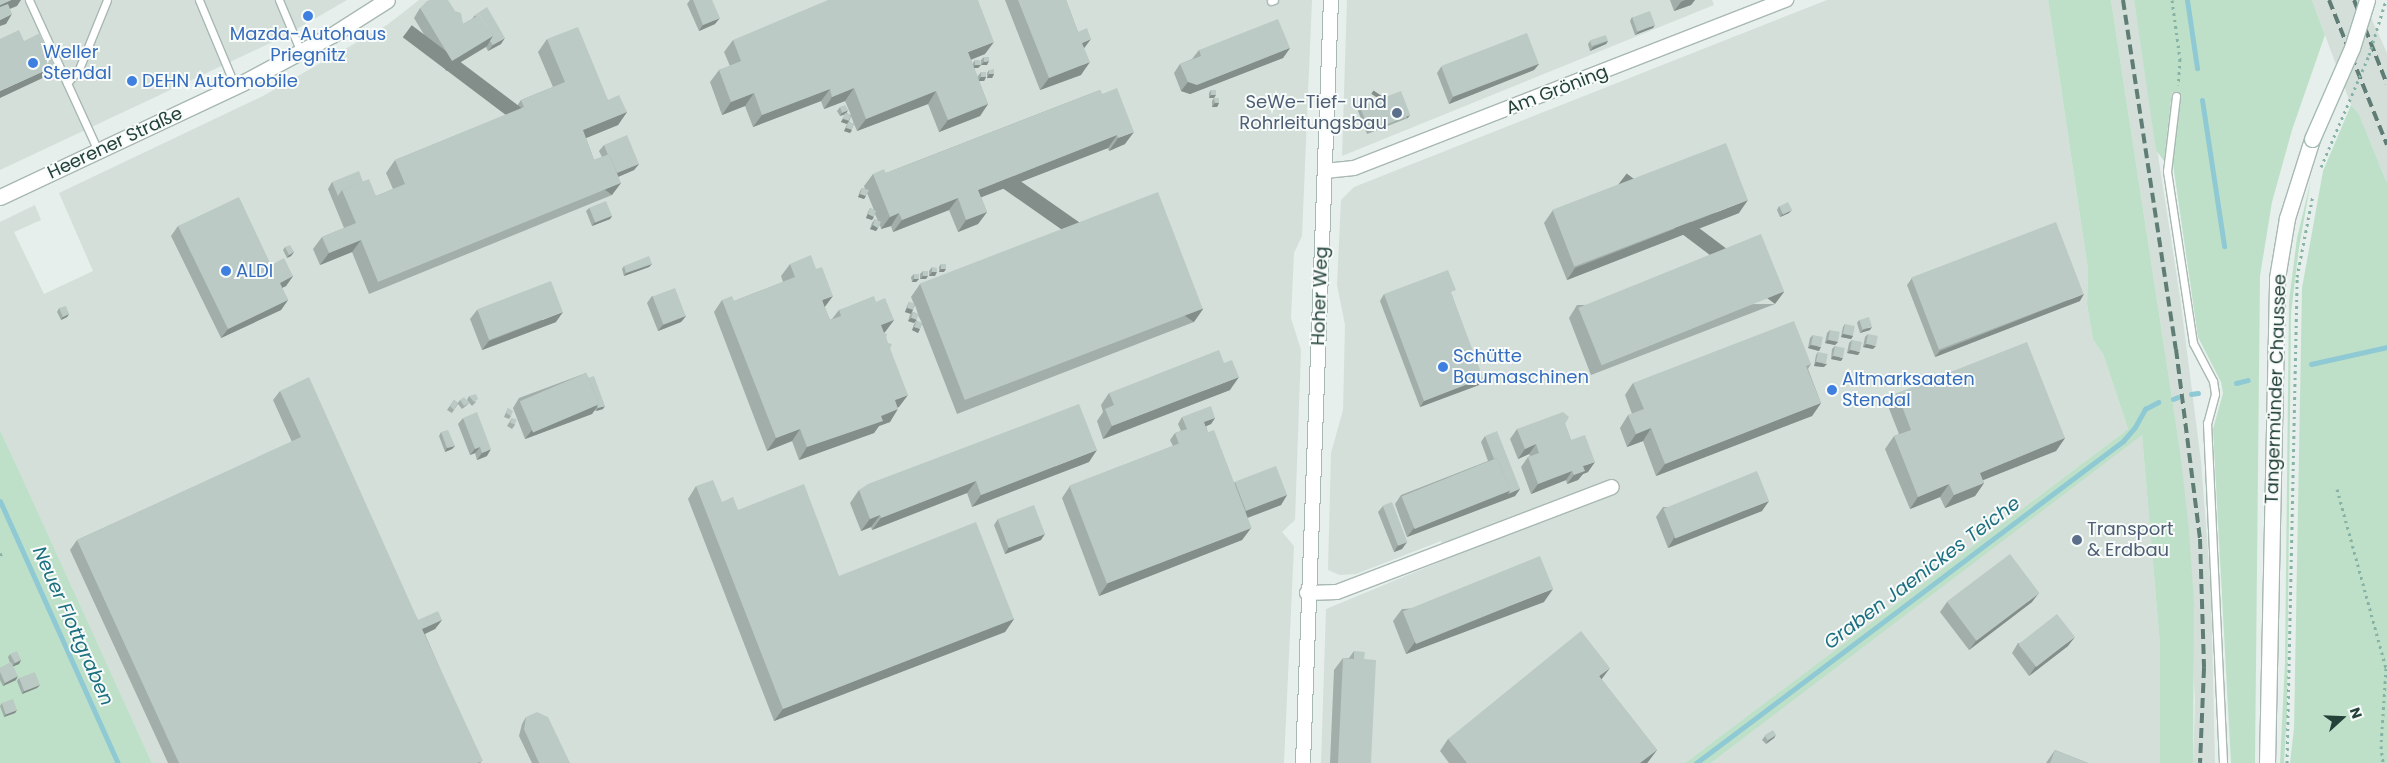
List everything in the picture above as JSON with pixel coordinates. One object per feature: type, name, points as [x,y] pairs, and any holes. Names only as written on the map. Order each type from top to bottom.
[{"type":"main road","name":"Heerener Straße","points":[[0,197],[235,86],[301,52],[386,0]]},
{"type":"main road","name":"Tangermünder Chaussee","points":[[2267,763],[2270,712],[2277,278],[2287,218],[2312,139],[2352,48],[2367,0]]},
{"type":"street","name":"Hoher Weg","points":[[1303,763],[1307,593],[1331,0]]},
{"type":"street","name":"Am Gröning","points":[[1325,171],[1354,168],[1786,0]]},
{"type":"street","points":[[1307,593],[1337,592],[1612,486]]},
{"type":"lane","points":[[29,0],[98,151]]},
{"type":"lane","points":[[67,83],[79,69],[107,0]]},
{"type":"lane","points":[[199,0],[235,86]]},
{"type":"lane","points":[[279,0],[301,52]]},
{"type":"lane","points":[[2176,96],[2167,171],[2192,343],[2213,381],[2215,394],[2207,423],[2223,763]]},
{"type":"path","points":[[2172,0],[2180,58],[2176,96]]},
{"type":"path","points":[[2319,174],[2321,167]]},
{"type":"path","points":[[2287,763],[2297,287],[2314,188]]},
{"type":"path","points":[[2337,488],[2386,668],[2381,746],[2383,763]]},
{"type":"shaded area","name":"DEHN Automobile","points":[[0,0],[347,0],[283,37],[0,170]]},
{"type":"shaded area","points":[[419,0],[1312,0],[1302,236],[1294,253],[1291,318],[1301,350],[1295,520],[1282,532],[1294,546],[1284,763],[152,763],[0,430],[0,222],[35,205],[41,220],[14,232],[44,294],[93,271],[59,193],[263,96],[387,25]]},
{"type":"shaded area","name":"SeWe-Tief- und Rohrleitungsbau","points":[[1347,0],[1712,0],[1714,5],[1342,156]]},
{"type":"shaded area","name":"Altmarksaaten Stendal","points":[[1827,0],[2048,0],[2088,270],[2087,304],[2093,340],[2103,354],[2128,429],[1685,763],[1321,763],[1326,609],[1449,558],[1441,541],[1356,574],[1340,575],[1328,570],[1331,453],[1343,410],[1345,325],[1337,285],[1341,200],[1354,187]]},
{"type":"shaded area","points":[[2111,0],[2134,0],[2180,297],[2201,461],[2211,591],[2215,763],[2193,763],[2195,701],[2180,450]]},
{"type":"shaded area","points":[[2312,0],[2363,0],[2387,53],[2387,183],[2359,114],[2351,105]]},
{"type":"shaded area","name":"Transport & Erdbau","points":[[2142,434],[2160,645],[2160,763],[1711,763]]},
{"type":"green space","points":[[2048,0],[2111,0],[2180,450],[2189,530],[2194,603],[2193,763],[2160,763],[2160,645],[2142,435],[1711,763],[1685,763],[2128,429],[2103,354],[2093,340],[2087,304],[2088,270]]},
{"type":"green space","points":[[2134,0],[2312,0],[2325,35],[2292,130],[2272,202],[2260,276],[2255,763],[2231,763],[2213,429],[2223,393],[2221,382],[2198,337],[2172,157],[2181,96],[2172,92],[2164,161],[2156,150]]},
{"type":"green space","points":[[2351,105],[2359,114],[2387,183],[2387,763],[2290,763],[2294,728],[2302,288],[2323,171]]},
{"type":"green space","points":[[2311,180],[2299,248],[2291,313],[2287,712],[2284,763],[2280,763],[2285,662],[2289,301],[2297,238]]},
{"type":"green space","points":[[0,430],[19,471],[152,763],[0,763]]},
{"type":"building","points":[[0,0],[11,0],[0,5]]},
{"type":"building","points":[[430,0],[448,0],[455,11],[461,13],[463,24],[479,15],[493,36],[452,61],[420,8]]},
{"type":"building","points":[[693,0],[712,0],[720,18],[703,25]]},
{"type":"building","points":[[828,0],[978,0],[994,42],[968,52],[988,104],[948,120],[936,91],[866,119],[854,88],[832,97],[830,89],[762,115],[754,93],[731,102],[719,70],[741,61],[733,40]]},
{"type":"building","points":[[1018,0],[1066,0],[1078,32],[1087,28],[1091,39],[1082,43],[1090,62],[1049,78]]},
{"type":"building","points":[[8,4],[12,14],[0,20],[0,7]]},
{"type":"building","points":[[487,7],[505,38],[493,45],[490,41],[493,36],[479,15],[476,17],[475,15]]},
{"type":"building","points":[[1650,11],[1655,25],[1637,32],[1632,17]]},
{"type":"building","points":[[1278,19],[1290,48],[1197,85],[1188,82],[1180,64],[1201,56],[1199,50]]},
{"type":"building","points":[[578,27],[608,100],[619,95],[627,112],[583,130],[594,160],[609,154],[621,183],[378,282],[361,240],[329,253],[322,237],[356,223],[342,190],[369,179],[376,196],[405,184],[395,160],[524,107],[521,100],[565,82],[547,39]]},
{"type":"building","points":[[19,30],[24,41],[40,33],[55,66],[0,91],[0,39]]},
{"type":"building","points":[[1527,33],[1539,64],[1453,97],[1441,66]]},
{"type":"building","points":[[1606,35],[1608,41],[1592,46],[1590,40]]},
{"type":"building","points":[[984,57],[989,57],[989,61],[984,62]]},
{"type":"building","points":[[975,60],[980,60],[981,65],[975,65]]},
{"type":"building","points":[[994,69],[994,74],[989,74],[989,70]]},
{"type":"building","points":[[981,72],[986,72],[986,77],[981,77]]},
{"type":"building","points":[[1117,88],[1134,132],[1118,138],[1117,135],[978,190],[987,212],[966,220],[958,198],[902,220],[899,213],[890,217],[873,174],[884,169],[886,173],[1100,90],[1102,94]]},
{"type":"building","points":[[1211,90],[1216,90],[1216,95],[1211,95]]},
{"type":"building","points":[[1401,91],[1410,115],[1369,131],[1360,107]]},
{"type":"building","points":[[1214,98],[1219,98],[1219,103],[1215,103]]},
{"type":"building","points":[[845,105],[848,110],[842,113],[840,107]]},
{"type":"building","points":[[845,113],[851,115],[849,121],[843,119]]},
{"type":"building","points":[[848,122],[854,124],[852,130],[846,128]]},
{"type":"building","points":[[627,135],[639,164],[617,173],[604,145]]},
{"type":"building","points":[[1726,143],[1748,200],[1574,267],[1552,210]]},
{"type":"building","points":[[359,171],[363,182],[342,190],[338,196],[332,182]]},
{"type":"building","points":[[862,188],[869,190],[866,196],[860,194]]},
{"type":"building","points":[[1158,192],[1203,309],[965,400],[920,283]]},
{"type":"building","name":"ALDI","points":[[239,197],[271,265],[284,258],[293,276],[280,283],[288,300],[228,329],[178,226]]},
{"type":"building","points":[[606,201],[612,216],[595,223],[589,208]]},
{"type":"building","points":[[1788,202],[1792,210],[1783,215],[1779,207]]},
{"type":"building","points":[[870,208],[876,211],[874,217],[868,214]]},
{"type":"building","points":[[875,219],[881,222],[878,228],[873,225]]},
{"type":"building","points":[[2056,222],[2084,294],[1939,349],[1911,278]]},
{"type":"building","points":[[1761,234],[1784,291],[1602,365],[1578,308]]},
{"type":"building","points":[[290,245],[294,252],[289,255],[285,247]]},
{"type":"building","points":[[811,255],[816,269],[822,267],[833,296],[822,300],[830,320],[841,316],[839,310],[874,296],[876,302],[885,298],[894,320],[881,325],[908,395],[895,400],[898,409],[881,416],[883,421],[807,447],[800,429],[776,438],[722,300],[732,296],[734,301],[795,277],[790,264]]},
{"type":"building","points":[[649,256],[652,264],[626,273],[624,266]]},
{"type":"building","points":[[941,264],[946,264],[946,269],[941,269]]},
{"type":"building","points":[[932,267],[937,268],[937,272],[932,272]]},
{"type":"building","points":[[1448,270],[1456,290],[1451,292],[1483,378],[1424,401],[1384,294]]},
{"type":"building","points":[[923,271],[928,271],[928,276],[923,276]]},
{"type":"building","points":[[914,274],[919,274],[919,279],[914,279]]},
{"type":"building","points":[[551,281],[563,312],[489,340],[477,309]]},
{"type":"building","points":[[675,288],[686,316],[663,325],[653,297]]},
{"type":"building","points":[[909,302],[915,304],[913,310],[907,308]]},
{"type":"building","points":[[66,306],[69,314],[63,317],[59,308]]},
{"type":"building","points":[[913,312],[919,314],[917,320],[911,318]]},
{"type":"building","points":[[1869,317],[1872,327],[1862,329],[1859,320]]},
{"type":"building","points":[[917,321],[922,323],[920,329],[914,327]]},
{"type":"building","points":[[1794,321],[1811,364],[1806,366],[1821,403],[1665,464],[1651,428],[1636,434],[1628,415],[1644,409],[1633,383]]},
{"type":"building","points":[[1845,324],[1855,326],[1853,336],[1843,334]]},
{"type":"building","points":[[1830,330],[1840,332],[1838,342],[1828,340]]},
{"type":"building","points":[[1868,334],[1878,336],[1876,346],[1866,344]]},
{"type":"building","points":[[1813,335],[1823,337],[1821,347],[1811,345]]},
{"type":"building","points":[[1852,340],[1862,342],[1860,352],[1850,350]]},
{"type":"building","points":[[2027,342],[2065,438],[1980,473],[1984,483],[1954,495],[1949,484],[1918,497],[1894,436],[1911,430],[1897,393]]},
{"type":"building","points":[[1835,346],[1845,348],[1843,358],[1833,356]]},
{"type":"building","points":[[1219,350],[1224,363],[1232,360],[1239,377],[1112,426],[1105,409],[1114,405],[1109,393]]},
{"type":"building","points":[[1818,352],[1828,354],[1826,364],[1816,362]]},
{"type":"building","points":[[586,373],[599,404],[533,432],[520,401]]},
{"type":"building","points":[[594,376],[605,406],[598,408],[599,404],[588,378]]},
{"type":"building","points":[[309,377],[418,620],[438,611],[442,620],[422,629],[483,761],[477,763],[179,763],[77,540],[301,437],[280,391]]},
{"type":"building","points":[[476,394],[478,399],[474,402],[469,396]]},
{"type":"building","points":[[464,397],[469,403],[464,406],[460,400]]},
{"type":"building","points":[[454,400],[458,403],[454,410],[450,406]]},
{"type":"building","points":[[1079,404],[1097,450],[981,495],[976,481],[881,518],[880,515],[870,519],[859,490],[868,484]]},
{"type":"building","points":[[1211,406],[1215,418],[1204,422],[1208,433],[1179,444],[1175,433],[1187,429],[1182,417]]},
{"type":"building","points":[[508,408],[513,411],[511,416],[506,413]]},
{"type":"building","points":[[477,412],[491,449],[482,453],[480,447],[475,449],[463,418]]},
{"type":"building","points":[[1563,412],[1569,417],[1565,424],[1571,440],[1585,435],[1595,462],[1583,466],[1585,471],[1574,475],[1572,471],[1538,484],[1528,457],[1539,453],[1536,444],[1525,449],[1517,429]]},
{"type":"building","points":[[512,418],[517,420],[515,425],[510,423]]},
{"type":"building","points":[[448,430],[455,446],[447,448],[441,432]]},
{"type":"building","points":[[1214,430],[1252,528],[1107,584],[1069,486]]},
{"type":"building","points":[[1497,431],[1520,489],[1508,494],[1510,491],[1497,458],[1494,459],[1485,436]]},
{"type":"building","points":[[1497,458],[1510,490],[1415,529],[1402,497]]},
{"type":"building","points":[[1276,466],[1287,495],[1246,511],[1235,482]]},
{"type":"building","points":[[1757,471],[1769,501],[1675,539],[1663,509]]},
{"type":"building","points":[[713,480],[722,502],[733,497],[738,510],[804,484],[839,576],[976,522],[1014,619],[783,709],[696,486]]},
{"type":"building","points":[[1392,502],[1407,542],[1398,546],[1383,506]]},
{"type":"building","points":[[1034,505],[1045,534],[1009,548],[998,519]]},
{"type":"building","points":[[2010,554],[2039,593],[1976,641],[1947,602]]},
{"type":"building","points":[[1540,556],[1553,588],[1416,644],[1403,611]]},
{"type":"building","points":[[2057,614],[2075,637],[2036,667],[2018,644]]},
{"type":"building","points":[[1581,631],[1610,668],[1599,676],[1657,750],[1640,763],[1467,763],[1448,739]]},
{"type":"building","points":[[17,651],[21,660],[15,663],[10,654]]},
{"type":"building","points":[[1354,651],[1365,652],[1364,659],[1376,660],[1371,763],[1338,763],[1343,658],[1354,659]]},
{"type":"building","points":[[11,662],[18,676],[5,683],[0,668]]},
{"type":"building","points":[[35,672],[40,685],[24,691],[19,678]]},
{"type":"building","points":[[13,699],[17,710],[6,714],[2,703]]},
{"type":"building","points":[[537,712],[548,717],[570,763],[539,763],[524,729],[526,717]]},
{"type":"building","points":[[1773,730],[1776,735],[1768,740],[1764,735]]},
{"type":"building","points":[[2055,750],[2088,763],[2050,763]]},
{"type":"waterway","points":[[2187,0],[2197,68]]},
{"type":"waterway","points":[[2202,100],[2224,246]]},
{"type":"waterway","name":"Graben Jaenickes Teiche","points":[[2311,364],[2387,347]]},
{"type":"waterway","name":"Graben Jaenickes Teiche","points":[[2236,383],[2248,380]]},
{"type":"waterway","name":"Graben Jaenickes Teiche","points":[[2191,394],[2198,393]]},
{"type":"waterway","name":"Graben Jaenickes Teiche","points":[[2173,399],[2178,397]]},
{"type":"waterway","name":"Graben Jaenickes Teiche","points":[[1696,763],[2123,441],[2135,427],[2145,409],[2158,402]]},
{"type":"waterway","name":"Neuer Flottgraben","points":[[0,501],[118,763]]},
{"type":"railway","points":[[2123,0],[2176,349],[2200,539],[2204,668],[2200,763]]},
{"type":"railway","points":[[2329,0],[2387,145]]},
{"type":"railway","points":[[2354,0],[2387,84]]},
{"type":"place","name":"Mazda-Autohaus Priegnitz","points":[[308,16]]},
{"type":"place","name":"Weller Stendal","points":[[33,63]]},
{"type":"place","name":"DEHN Automobile","points":[[132,81]]},
{"type":"place","name":"SeWe-Tief- und Rohrleitungsbau","points":[[1397,113]]},
{"type":"place","name":"ALDI","points":[[226,271]]},
{"type":"place","name":"Schütte Baumaschinen","points":[[1443,367]]},
{"type":"place","name":"Altmarksaaten Stendal","points":[[1832,390]]},
{"type":"place","name":"Transport & Erdbau","points":[[2077,540]]}]
